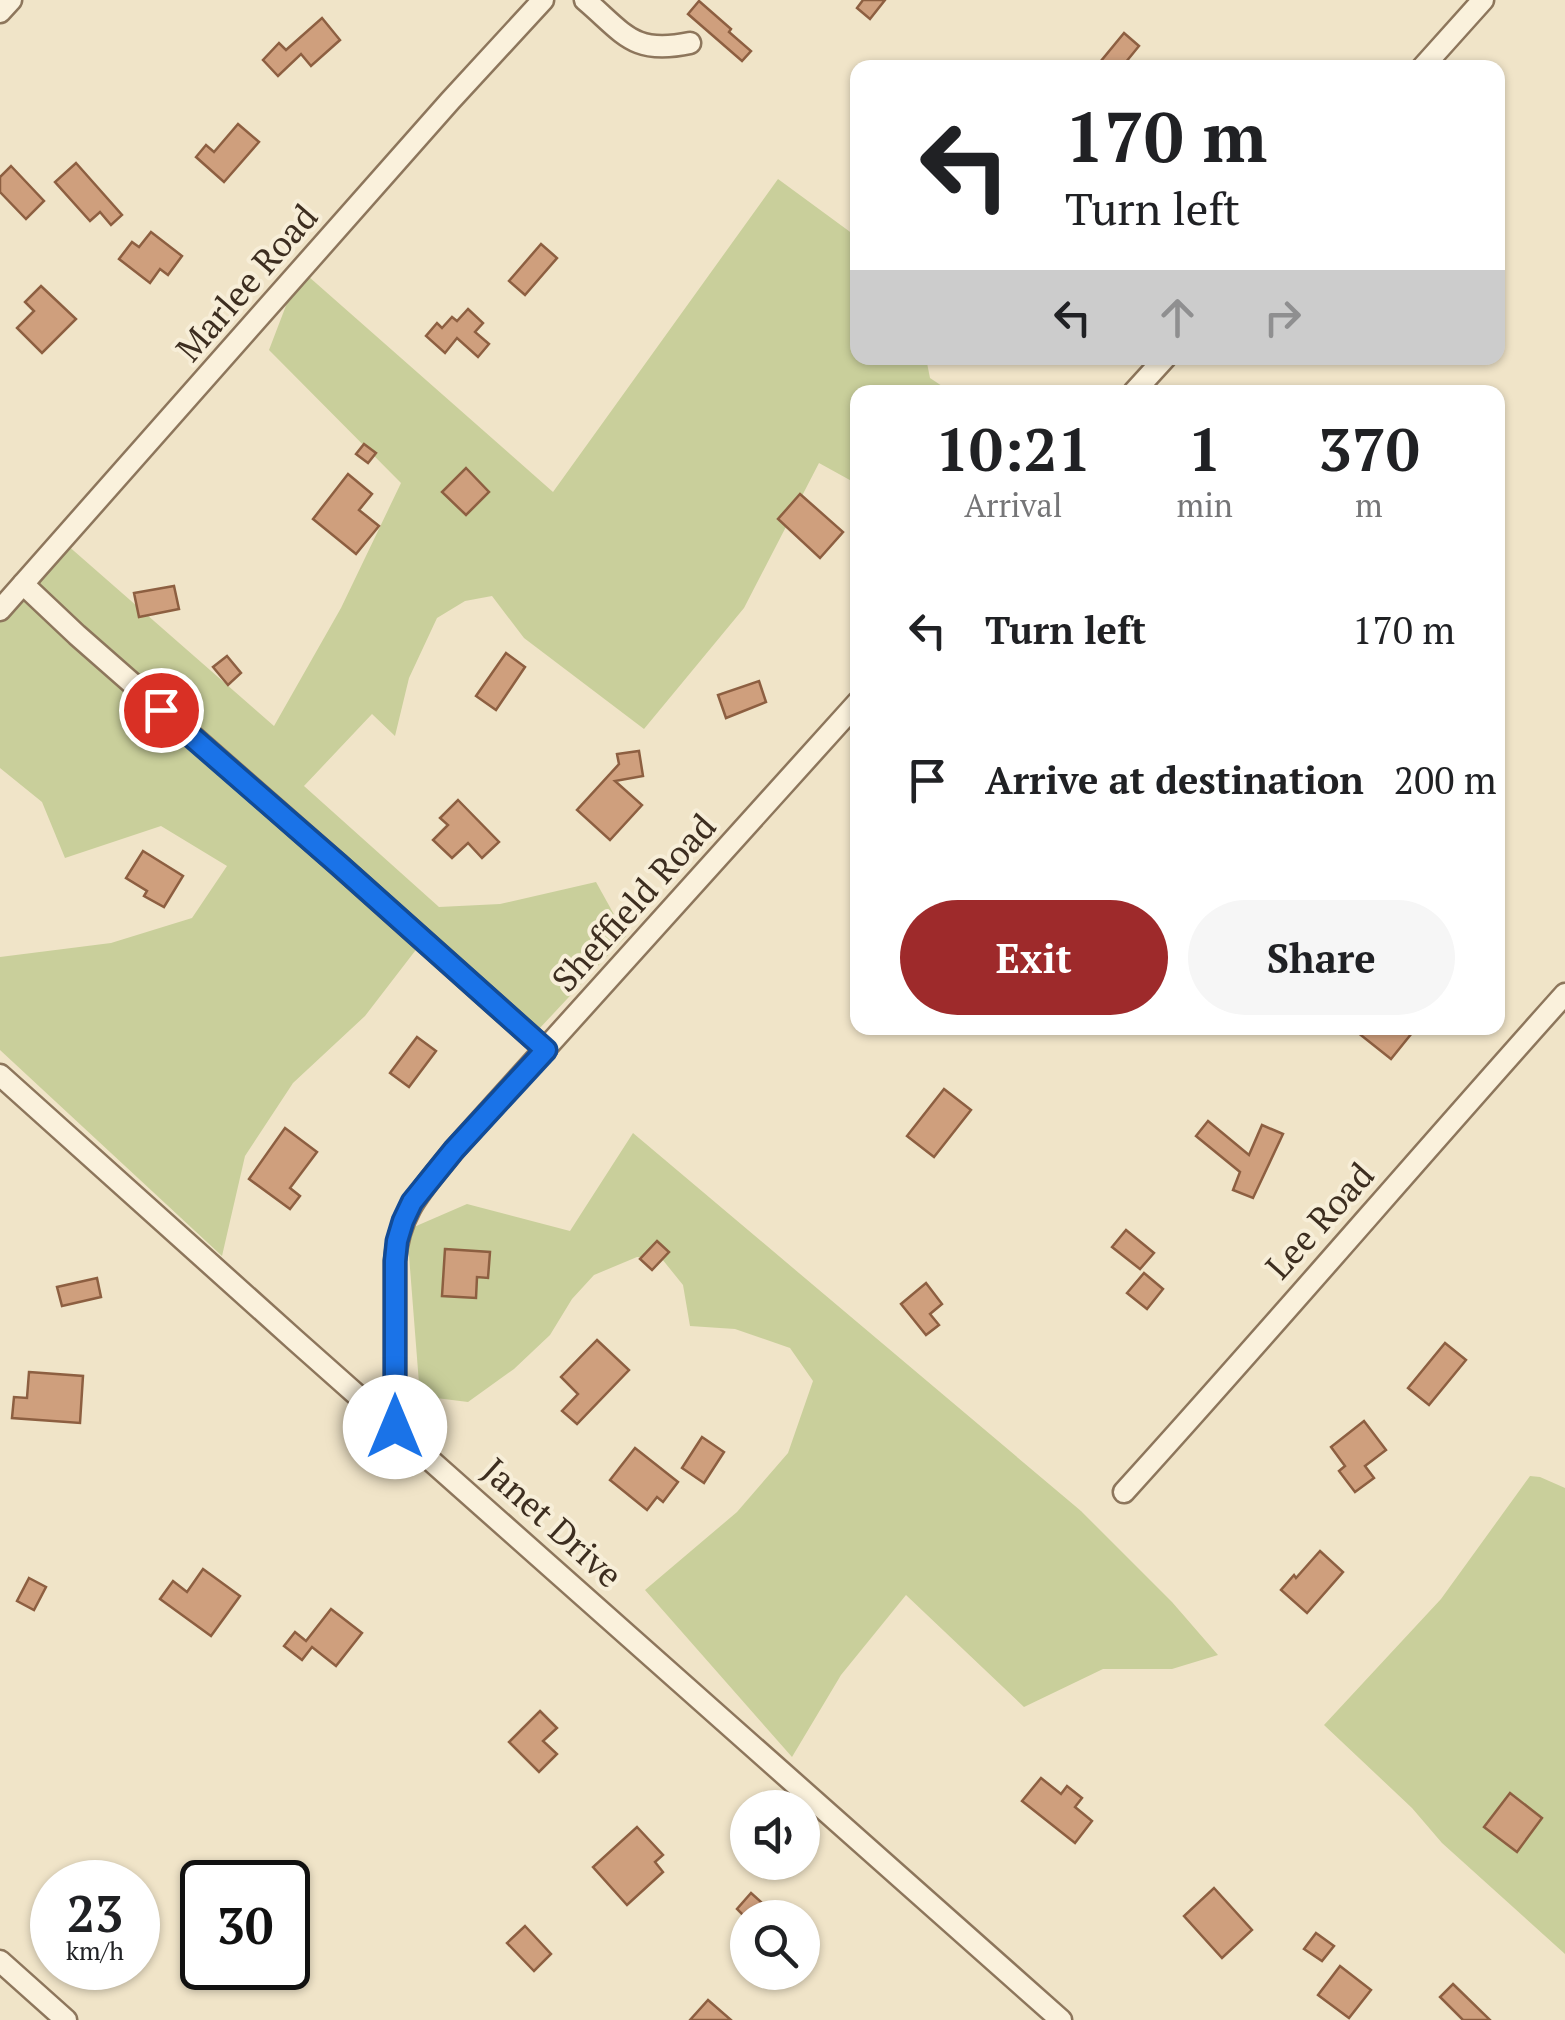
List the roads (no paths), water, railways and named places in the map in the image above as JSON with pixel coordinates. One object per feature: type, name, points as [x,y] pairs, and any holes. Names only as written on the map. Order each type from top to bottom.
[{"type":"street","points":[[0,12],[11,0]]},
{"type":"street","name":"Marlee Road","points":[[0,610],[543,0]]},
{"type":"street","points":[[584,0],[634,42],[666,48],[690,43]]},
{"type":"street","points":[[1429,60],[1482,0]]},
{"type":"street","points":[[1141,385],[1159,365]]},
{"type":"street","points":[[23,584],[546,1050]]},
{"type":"street","name":"Sheffield Road","points":[[395,1427],[395,1261],[397,1241],[412,1202],[454,1150],[850,711]]},
{"type":"street","name":"Lee Road","points":[[1124,1492],[1565,994]]},
{"type":"street","name":"Janet Drive","points":[[0,1075],[1061,2020]]},
{"type":"street","points":[[0,1961],[66,2020]]}]
